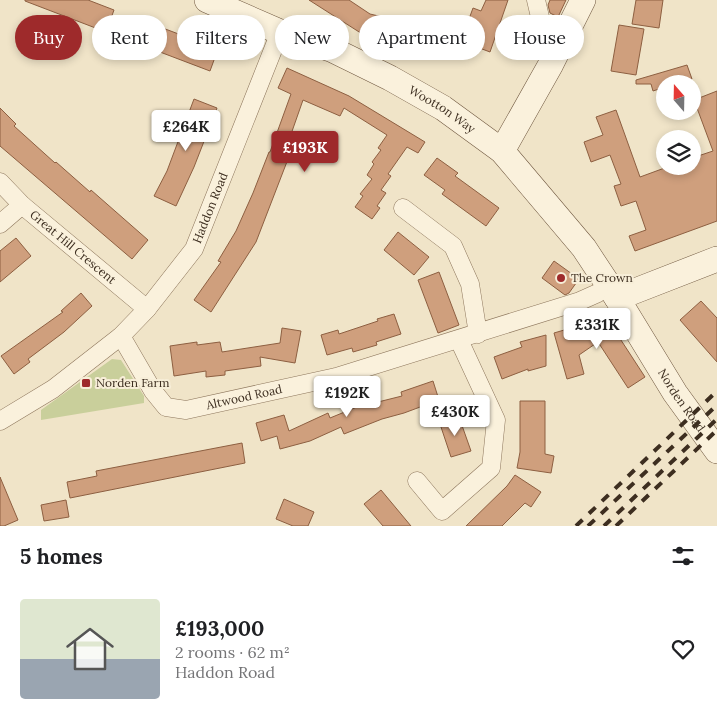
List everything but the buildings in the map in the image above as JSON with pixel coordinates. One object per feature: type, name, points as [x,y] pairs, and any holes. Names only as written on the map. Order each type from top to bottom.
[{"type":"street","name":"Wootton Way","points":[[207,0],[275,30]]},
{"type":"street","points":[[536,0],[551,64]]},
{"type":"street","points":[[502,150],[551,64],[583,0]]},
{"type":"street","name":"Haddon Road","points":[[121,336],[147,309],[194,250],[275,45]]},
{"type":"street","name":"Wootton Way","points":[[349,58],[390,78],[443,108],[502,150],[584,248],[608,295]]},
{"type":"street","name":"Great Hill Crescent","points":[[0,182],[22,205],[147,309]]},
{"type":"street","points":[[0,224],[22,205]]},
{"type":"street","points":[[403,208],[452,246],[470,284],[478,334]]},
{"type":"street","points":[[608,295],[717,259]]},
{"type":"street","name":"Altwood Road","points":[[121,336],[153,391],[166,407],[186,410],[336,377],[580,301],[608,295]]},
{"type":"street","name":"Norden Road","points":[[608,295],[717,451]]},
{"type":"street","points":[[0,421],[53,389],[121,336]]},
{"type":"street","points":[[417,481],[442,511],[491,468],[496,420],[458,340]]},
{"type":"green space","points":[[112,359],[121,360],[144,396],[144,403],[41,420],[41,410]]},
{"type":"railway","points":[[576,526],[717,391]]},
{"type":"railway","points":[[588,526],[717,405]]},
{"type":"railway","points":[[604,526],[717,419]]},
{"type":"railway","points":[[616,526],[717,430]]},
{"type":"place","name":"The Crown","points":[[561,278]]},
{"type":"place","name":"Norden Farm","points":[[86,383]]}]
